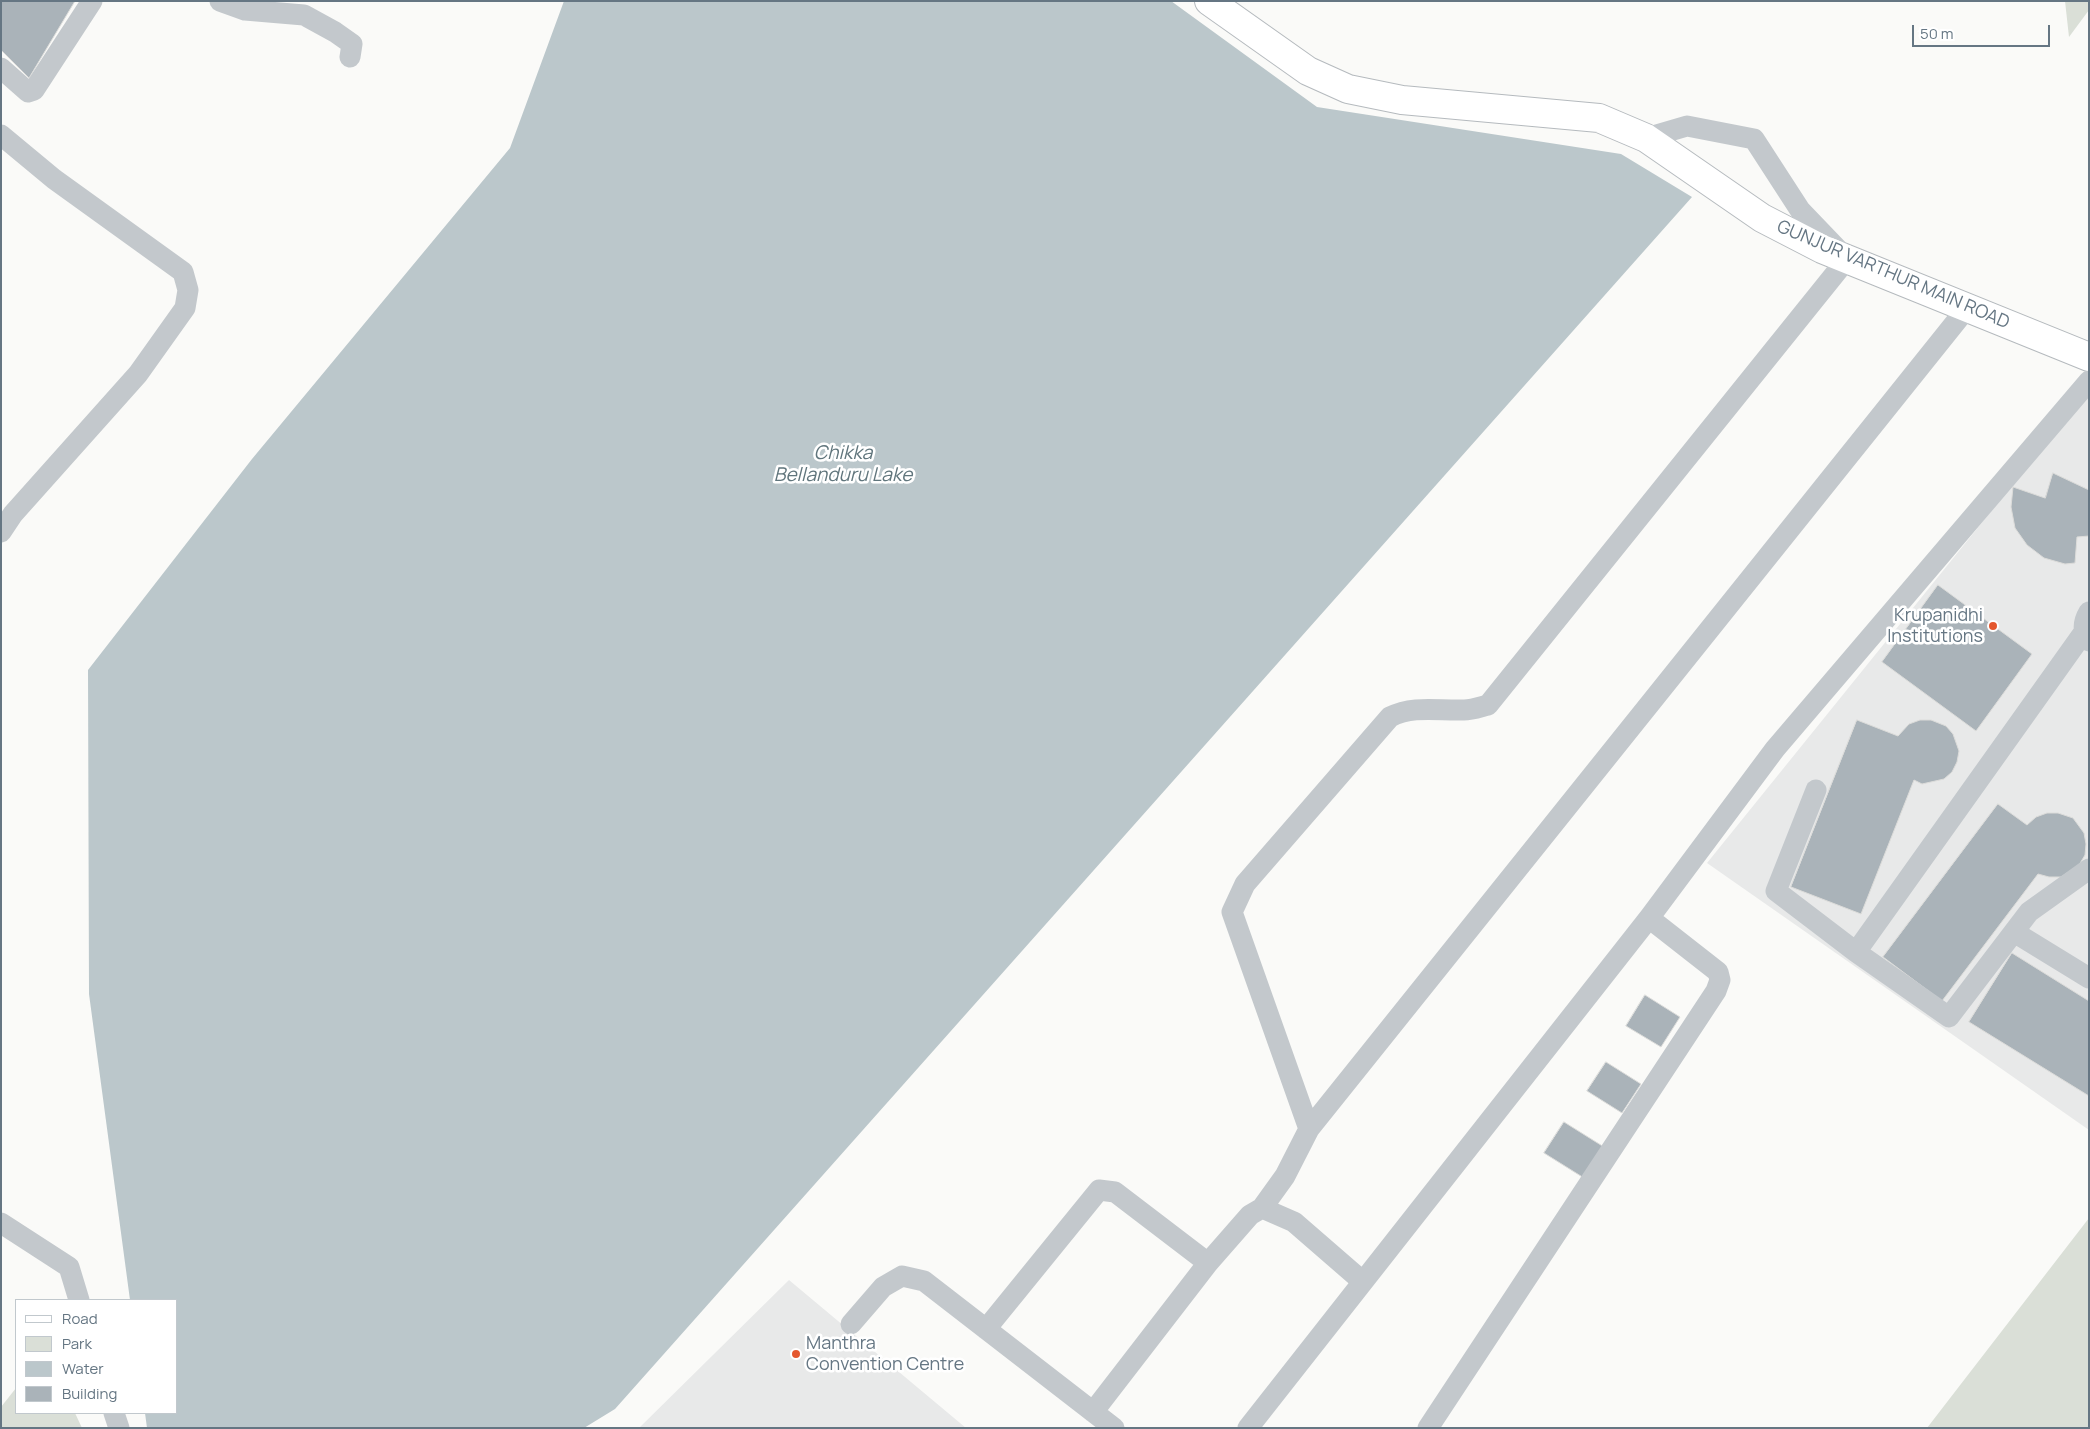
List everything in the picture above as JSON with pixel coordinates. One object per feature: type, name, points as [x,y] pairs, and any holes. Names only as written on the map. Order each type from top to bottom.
[{"type":"main road","name":"GUNJUR VARTHUR MAIN ROAD","points":[[1209,1],[1308,71],[1348,89],[1402,100],[1599,118],[1646,138],[1762,218],[1822,249],[2089,357]]},
{"type":"street","points":[[1,68],[21,89],[28,92],[34,90],[92,1]]},
{"type":"street","points":[[220,1],[244,10],[304,15],[352,44],[350,57]]},
{"type":"street","points":[[1309,1129],[1232,912],[1245,884],[1390,717],[1401,712],[1423,708],[1466,710],[1488,705],[1847,259],[1800,210],[1754,139],[1687,126],[1646,138]]},
{"type":"street","points":[[1,135],[54,178],[183,272],[188,290],[185,308],[138,374],[13,514],[1,532]]},
{"type":"street","points":[[1093,1412],[1208,1263],[1250,1215],[1262,1208],[1285,1176],[1309,1129],[1967,308]]},
{"type":"street","points":[[1248,1428],[1649,918],[1775,748],[2089,381]]},
{"type":"street","points":[[1856,952],[2087,628]]},
{"type":"street","points":[[1816,790],[1776,892],[1856,952],[1949,1017],[2030,912],[2089,869]]},
{"type":"street","points":[[1428,1428],[1716,991],[1720,980],[1718,972],[1649,918]]},
{"type":"street","points":[[2014,932],[2089,978]]},
{"type":"street","points":[[986,1329],[1099,1190],[1115,1192],[1208,1263]]},
{"type":"street","points":[[1262,1208],[1294,1222],[1362,1281]]},
{"type":"street","points":[[1,1223],[69,1267],[79,1299]]},
{"type":"street","points":[[851,1324],[883,1287],[902,1276],[924,1281],[1114,1428]]},
{"type":"street","points":[[114,1414],[119,1428]]},
{"type":"shaded area","name":"Krupanidhi Institutions","points":[[2089,390],[2089,1130],[1707,863]]},
{"type":"shaded area","name":"Manthra Convention Centre","points":[[789,1280],[966,1428],[639,1428]]},
{"type":"green space","points":[[2065,1],[2089,1],[2089,10],[2069,37]]},
{"type":"green space","points":[[2089,1218],[2089,1428],[1927,1428]]},
{"type":"green space","points":[[15,1389],[15,1414],[75,1414],[82,1428],[1,1428],[1,1407]]},
{"type":"water","name":"Chikka Bellanduru Lake","points":[[564,1],[1171,1],[1317,107],[1621,154],[1692,197],[615,1409],[584,1428],[147,1428],[145,1414],[178,1414],[178,1299],[130,1299],[89,994],[88,670],[252,459],[510,148]]},
{"type":"building","points":[[1,1],[75,1],[29,78],[1,50]]},
{"type":"building","points":[[2053,473],[2089,490],[2089,536],[2077,537],[2075,563],[2065,564],[2044,558],[2027,545],[2015,528],[2011,507],[2013,487],[2045,498]]},
{"type":"building","points":[[1938,585],[2032,654],[1976,731],[1882,662]]},
{"type":"building","points":[[1857,720],[1898,736],[1909,724],[1920,720],[1931,720],[1946,726],[1953,734],[1959,751],[1957,762],[1952,772],[1944,779],[1922,784],[1914,780],[1861,914],[1791,887]]},
{"type":"building","points":[[1998,804],[2027,825],[2036,817],[2047,813],[2058,813],[2073,818],[2084,833],[2085,855],[2079,865],[2061,877],[2049,877],[2038,874],[1942,1001],[1883,957]]},
{"type":"building","points":[[2012,953],[2089,1001],[2089,1096],[1969,1022]]},
{"type":"building","points":[[1645,995],[1680,1017],[1661,1047],[1626,1026]]},
{"type":"building","points":[[1606,1062],[1641,1084],[1622,1113],[1587,1091]]},
{"type":"building","points":[[1564,1122],[1604,1147],[1584,1178],[1544,1153]]},
{"type":"place","name":"Krupanidhi Institutions","points":[[1993,626]]},
{"type":"place","name":"Manthra Convention Centre","points":[[796,1354]]}]
